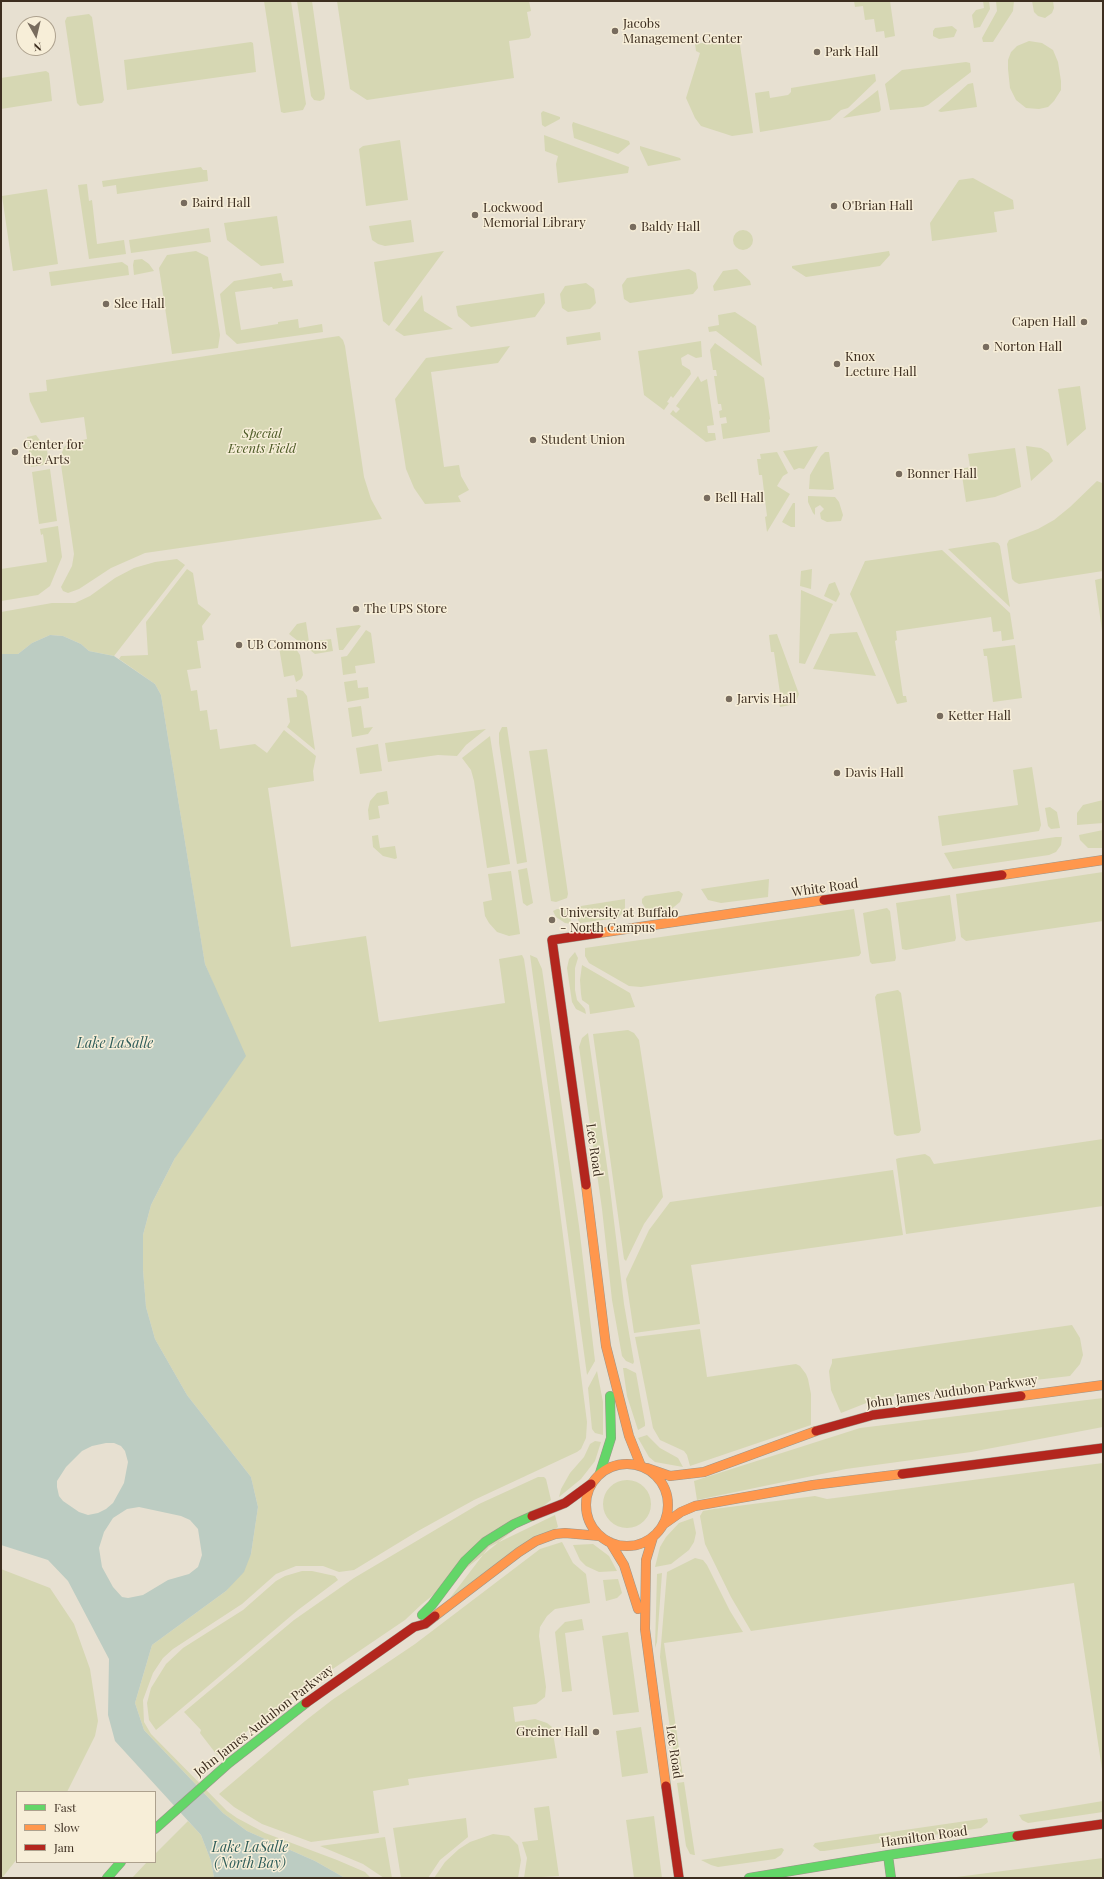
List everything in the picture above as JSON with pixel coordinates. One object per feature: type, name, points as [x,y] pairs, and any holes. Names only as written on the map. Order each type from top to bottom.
[{"type":"street","name":"White Road","points":[[552,940],[1103,860]]},
{"type":"street","name":"Lee Road","points":[[552,940],[610,1363],[629,1436],[644,1467]]},
{"type":"street","name":"Lee Road","points":[[600,1473],[610,1438],[610,1363]]},
{"type":"street","name":"John James Audubon Parkway","points":[[644,1467],[670,1476],[688,1475],[704,1472],[815,1431],[873,1415],[1103,1385]]},
{"type":"street","points":[[664,1524],[669,1503],[666,1489],[658,1477],[644,1467],[620,1464],[613,1466],[600,1473],[591,1484],[586,1497],[586,1511],[591,1525],[600,1536],[610,1542],[633,1546],[644,1543],[653,1537],[664,1524],[681,1512],[695,1506],[813,1485],[1103,1448]]},
{"type":"street","name":"John James Audubon Parkway","points":[[414,1627],[418,1618],[432,1605],[465,1562],[485,1542],[514,1524],[565,1503],[591,1484]]},
{"type":"street","name":"John James Audubon Parkway","points":[[156,1827],[229,1763],[300,1707],[414,1627],[425,1624],[519,1552],[540,1539],[555,1534],[565,1533],[600,1536]]},
{"type":"street","name":"Lee Road","points":[[644,1630],[646,1560],[653,1537]]},
{"type":"street","name":"Lee Road","points":[[610,1542],[624,1565],[644,1630],[679,1878]]},
{"type":"street","name":"Hamilton Road","points":[[749,1878],[888,1855],[1103,1824]]},
{"type":"street","points":[[888,1855],[891,1878]]},
{"type":"street","points":[[107,1878],[120,1863]]},
{"type":"green space","points":[[264,1],[291,1],[306,104],[303,110],[284,113],[281,112]]},
{"type":"green space","points":[[297,1],[312,1],[325,94],[324,99],[320,101],[314,100],[311,96]]},
{"type":"green space","points":[[337,1],[529,1],[531,11],[527,12],[531,35],[529,38],[509,41],[514,78],[367,100],[350,89]]},
{"type":"green space","points":[[854,1],[890,1],[895,36],[885,38],[884,31],[876,32],[874,19],[865,20],[863,6],[855,7]]},
{"type":"green space","points":[[983,1],[989,1],[990,9],[980,27],[974,28],[972,15],[976,10],[984,8]]},
{"type":"green space","points":[[996,1],[1014,1],[1013,11],[993,42],[983,42],[982,38],[997,11]]},
{"type":"green space","points":[[1032,1],[1053,1],[1054,8],[1052,13],[1045,18],[1038,16],[1034,12]]},
{"type":"green space","points":[[89,14],[92,17],[104,100],[102,103],[80,106],[77,103],[65,21],[67,17]]},
{"type":"green space","points":[[952,26],[957,30],[954,37],[939,39],[933,36],[933,31],[935,28]]},
{"type":"green space","points":[[739,38],[753,133],[732,136],[701,126],[695,118],[686,98],[700,53],[696,51],[695,44]]},
{"type":"green space","points":[[1029,41],[1042,43],[1053,50],[1058,62],[1061,81],[1061,90],[1054,101],[1048,107],[1039,109],[1026,108],[1016,100],[1010,88],[1008,60],[1011,52],[1017,46]]},
{"type":"green space","points":[[251,42],[253,43],[256,72],[127,90],[124,60]]},
{"type":"green space","points":[[966,62],[970,63],[971,72],[928,105],[923,107],[890,110],[885,84],[902,70]]},
{"type":"green space","points":[[46,71],[49,73],[52,101],[1,109],[1,78]]},
{"type":"green space","points":[[875,74],[876,81],[848,108],[841,110],[830,120],[760,132],[755,93],[769,91],[770,98],[788,95],[791,92],[791,88]]},
{"type":"green space","points":[[973,83],[977,107],[941,112],[938,111],[968,84]]},
{"type":"green space","points":[[878,90],[881,110],[879,112],[843,118]]},
{"type":"green space","points":[[543,111],[560,117],[560,119],[545,127],[542,125],[541,113]]},
{"type":"green space","points":[[573,122],[629,141],[630,144],[618,154],[574,138]]},
{"type":"green space","points":[[544,135],[629,167],[628,173],[558,183],[556,164],[558,156],[545,151]]},
{"type":"green space","points":[[400,140],[408,200],[366,206],[359,149],[363,146]]},
{"type":"green space","points":[[640,146],[680,158],[681,160],[648,166]]},
{"type":"green space","points":[[201,167],[203,170],[207,170],[208,181],[117,194],[116,185],[103,187],[102,181]]},
{"type":"green space","points":[[973,178],[1013,200],[1014,209],[994,212],[997,232],[932,241],[930,223],[959,180]]},
{"type":"green space","points":[[87,184],[89,201],[92,200],[97,244],[124,240],[126,254],[89,259],[78,185]]},
{"type":"green space","points":[[47,189],[58,264],[13,271],[2,196]]},
{"type":"green space","points":[[277,216],[284,263],[261,266],[227,240],[224,223]]},
{"type":"green space","points":[[411,220],[414,242],[385,246],[372,240],[369,226]]},
{"type":"green space","points":[[209,228],[211,242],[131,253],[129,240]]},
{"type":"green space","points":[[743,230],[750,233],[753,240],[750,247],[743,250],[736,247],[733,240],[736,233]]},
{"type":"green space","points":[[196,251],[208,257],[220,335],[218,348],[172,354],[159,268],[167,255]]},
{"type":"green space","points":[[444,251],[389,326],[383,321],[374,262]]},
{"type":"green space","points":[[889,251],[890,255],[880,266],[806,277],[792,268],[792,266]]},
{"type":"green space","points":[[142,259],[149,264],[154,271],[134,275],[134,260]]},
{"type":"green space","points":[[122,262],[128,266],[129,275],[51,286],[49,272]]},
{"type":"green space","points":[[689,269],[696,273],[698,288],[693,294],[630,303],[624,299],[622,285],[627,278]]},
{"type":"green space","points":[[737,269],[750,281],[751,285],[714,291],[713,286],[723,271]]},
{"type":"green space","points":[[281,273],[283,281],[292,280],[293,286],[235,292],[241,330],[298,319],[299,328],[322,324],[323,332],[237,344],[226,334],[220,294],[234,281]]},
{"type":"green space","points":[[586,283],[594,289],[596,303],[590,309],[568,312],[562,308],[560,294],[565,286]]},
{"type":"green space","points":[[544,293],[545,303],[535,317],[471,327],[458,316],[456,306]]},
{"type":"green space","points":[[422,295],[424,311],[453,329],[404,336],[395,330]]},
{"type":"green space","points":[[735,312],[756,326],[762,366],[716,331],[709,332],[708,327],[719,325],[718,315]]},
{"type":"green space","points":[[600,332],[601,340],[567,345],[566,337]]},
{"type":"green space","name":"Special Events Field","points":[[339,336],[343,340],[345,346],[364,477],[371,499],[382,519],[145,553],[111,568],[79,589],[68,593],[63,591],[61,587],[72,566],[74,554],[60,458],[64,447],[69,443],[87,439],[84,417],[41,423],[30,401],[29,393],[47,391],[46,380]]},
{"type":"green space","points":[[701,341],[702,357],[696,358],[688,354],[681,358],[682,365],[690,370],[691,374],[673,398],[671,396],[667,402],[669,403],[664,410],[644,395],[638,351]]},
{"type":"green space","points":[[715,343],[764,378],[770,419],[770,432],[723,439],[721,424],[727,423],[726,417],[720,418],[719,411],[722,410],[721,404],[718,404],[714,376],[717,376],[716,370],[713,370],[710,350]]},
{"type":"green space","points":[[510,346],[498,363],[431,372],[444,467],[459,465],[461,476],[469,490],[458,496],[461,502],[425,504],[414,488],[406,469],[395,399],[426,358]]},
{"type":"green space","points":[[698,376],[701,382],[707,379],[714,425],[707,426],[708,433],[715,433],[716,440],[706,442],[670,414],[673,410],[676,413],[680,409],[676,406]]},
{"type":"green space","points":[[1080,386],[1086,429],[1067,446],[1058,389]]},
{"type":"green space","points":[[36,435],[47,450],[49,464],[31,467],[27,437]]},
{"type":"green space","points":[[818,446],[804,469],[799,468],[794,470],[783,451]]},
{"type":"green space","points":[[1026,446],[1041,448],[1049,453],[1053,461],[1031,481]]},
{"type":"green space","points":[[1015,448],[1021,487],[995,497],[966,502],[961,469],[970,467],[968,454]]},
{"type":"green space","points":[[777,452],[788,473],[783,476],[777,486],[790,494],[767,532],[765,517],[767,516],[762,475],[759,475],[757,459],[761,459],[760,454]]},
{"type":"green space","points":[[825,452],[829,452],[834,489],[809,489],[810,475]]},
{"type":"green space","points":[[50,469],[57,521],[39,524],[32,472]]},
{"type":"green space","points":[[1097,481],[1102,483],[1103,492],[1103,571],[1019,584],[1015,582],[1012,579],[1007,544],[1009,540],[1038,529],[1054,520]]},
{"type":"green space","points":[[808,496],[835,497],[839,502],[843,515],[841,521],[827,522],[821,519],[820,513],[824,509],[820,505],[815,508],[815,515],[808,502]]},
{"type":"green space","points":[[793,503],[795,503],[795,527],[791,527],[782,522]]},
{"type":"green space","points":[[58,526],[62,557],[50,586],[38,595],[1,601],[1,569],[47,562],[43,534],[41,535],[40,529]]},
{"type":"green space","points":[[994,542],[998,543],[1000,546],[1010,607],[948,549]]},
{"type":"green space","points":[[942,550],[1010,613],[1014,639],[1002,641],[1001,631],[993,632],[991,617],[896,631],[897,640],[895,641],[903,696],[906,696],[907,702],[897,704],[850,594],[865,561]]},
{"type":"green space","points":[[177,559],[185,565],[114,656],[89,651],[81,644],[63,636],[50,635],[32,643],[18,654],[1,654],[1,612],[52,603],[75,603],[90,596],[115,578],[134,568],[155,562]]},
{"type":"green space","points":[[187,569],[193,573],[198,604],[211,614],[202,626],[204,640],[197,641],[201,668],[187,670],[191,691],[197,690],[200,711],[207,710],[210,730],[217,729],[220,749],[255,744],[267,753],[284,730],[316,756],[313,771],[314,781],[268,788],[291,947],[366,936],[379,1022],[505,1003],[499,959],[522,955],[524,959],[552,1150],[587,1422],[586,1438],[581,1449],[474,1500],[418,1531],[354,1570],[339,1572],[323,1566],[296,1566],[276,1574],[242,1604],[173,1649],[163,1658],[153,1673],[143,1700],[144,1722],[151,1734],[227,1811],[265,1833],[337,1860],[365,1872],[371,1878],[345,1878],[315,1861],[247,1831],[223,1813],[144,1730],[135,1703],[152,1645],[226,1591],[251,1554],[258,1507],[251,1477],[187,1395],[155,1339],[146,1307],[143,1270],[143,1235],[151,1205],[175,1158],[213,983],[205,964],[161,695],[155,684],[119,659],[121,656],[148,655],[146,622]]},
{"type":"green space","points":[[812,569],[811,589],[800,586],[801,571]]},
{"type":"green space","points":[[1103,578],[1103,638],[1095,580]]},
{"type":"green space","points":[[835,582],[840,594],[836,602],[824,596],[829,584]]},
{"type":"green space","points":[[801,590],[833,604],[805,664],[799,663]]},
{"type":"green space","points":[[306,622],[309,642],[331,639],[333,651],[315,654],[289,634],[297,624]]},
{"type":"green space","points":[[361,626],[343,650],[339,650],[336,628]]},
{"type":"green space","points":[[366,630],[371,633],[375,663],[355,666],[356,673],[343,675],[341,657],[347,656]]},
{"type":"green space","points":[[857,632],[876,676],[813,669],[830,634]]},
{"type":"green space","points":[[777,634],[799,694],[795,704],[780,707],[778,693],[780,693],[774,652],[771,652],[769,635]]},
{"type":"green space","points":[[284,640],[296,649],[300,655],[303,675],[301,679],[296,682],[294,675],[284,677],[279,647]]},
{"type":"green space","points":[[1015,645],[1022,698],[993,702],[987,656],[984,656],[983,649]]},
{"type":"green space","points":[[357,680],[358,688],[368,687],[369,698],[347,702],[344,682]]},
{"type":"green space","points":[[296,689],[303,691],[307,696],[315,750],[287,727],[290,722],[287,698],[297,697]]},
{"type":"green space","points":[[361,706],[364,728],[373,727],[368,734],[352,737],[348,708]]},
{"type":"green space","points":[[502,727],[507,727],[527,862],[517,864],[499,743],[499,733]]},
{"type":"green space","points":[[486,729],[466,745],[457,756],[438,755],[388,762],[385,743]]},
{"type":"green space","points":[[490,736],[510,864],[487,868],[474,781],[471,770],[462,758]]},
{"type":"green space","points":[[378,744],[382,771],[360,774],[356,748]]},
{"type":"green space","points":[[547,749],[568,894],[567,898],[556,902],[551,901],[529,751]]},
{"type":"green space","points":[[1032,767],[1041,825],[1039,831],[942,846],[938,816],[1018,805],[1013,770]]},
{"type":"green space","points":[[387,791],[389,804],[378,806],[380,818],[369,820],[368,810],[370,801],[377,793]]},
{"type":"green space","points":[[1103,800],[1103,823],[1077,825],[1077,813],[1083,805]]},
{"type":"green space","points":[[1050,807],[1057,812],[1060,828],[1051,829],[1048,826],[1045,808]]},
{"type":"green space","points":[[1103,830],[1103,848],[1088,848],[1080,840],[1079,835]]},
{"type":"green space","points":[[378,835],[380,848],[395,846],[397,858],[395,859],[383,856],[373,847],[372,836]]},
{"type":"green space","points":[[1062,837],[1061,845],[1056,852],[1049,855],[953,869],[944,853]]},
{"type":"green space","points":[[527,868],[533,903],[527,906],[523,903],[518,870]]},
{"type":"green space","points":[[511,871],[520,934],[509,936],[497,932],[489,923],[485,916],[483,902],[492,900],[488,874]]},
{"type":"green space","points":[[1103,872],[1103,921],[966,941],[961,937],[956,894]]},
{"type":"green space","points":[[769,879],[768,897],[721,903],[708,900],[701,889]]},
{"type":"green space","points":[[679,891],[683,894],[680,902],[669,911],[652,912],[646,909],[642,903],[642,899],[645,896]]},
{"type":"green space","points":[[950,895],[956,938],[955,941],[906,950],[902,949],[896,903]]},
{"type":"green space","points":[[625,899],[625,910],[618,918],[580,923],[578,920],[578,911],[581,906]]},
{"type":"green space","points":[[887,908],[890,911],[896,958],[895,961],[872,964],[870,962],[863,913]]},
{"type":"green space","points":[[557,909],[568,909],[570,912],[571,924],[565,923],[556,917],[553,911]]},
{"type":"green space","points":[[854,909],[861,953],[859,956],[641,987],[629,986],[589,963],[585,956],[585,948]]},
{"type":"green space","points":[[575,952],[578,958],[575,968],[575,990],[577,1000],[585,1009],[586,1014],[576,1009],[572,1002],[567,968],[569,959]]},
{"type":"green space","points":[[530,955],[537,958],[542,969],[579,1226],[595,1361],[587,1375]]},
{"type":"green space","points":[[582,965],[630,993],[635,1007],[590,1014],[589,1005],[582,1000],[581,994],[580,980]]},
{"type":"green space","points":[[898,990],[901,993],[921,1130],[919,1133],[897,1136],[894,1134],[875,997],[877,994]]},
{"type":"green space","points":[[628,1030],[634,1033],[639,1040],[663,1197],[644,1224],[626,1261],[624,1259],[593,1034]]},
{"type":"green space","points":[[588,1033],[609,1180],[624,1304],[634,1362],[633,1364],[626,1361],[622,1356],[612,1300],[602,1209],[579,1047],[582,1038]]},
{"type":"green space","points":[[1103,1139],[1103,1206],[906,1234],[896,1159],[925,1154],[930,1157],[934,1164]]},
{"type":"green space","points":[[893,1170],[903,1235],[691,1265],[700,1324],[634,1333],[626,1279],[649,1230],[670,1202]]},
{"type":"green space","points":[[1072,1325],[1080,1338],[1083,1355],[1080,1364],[1070,1376],[879,1398],[841,1413],[831,1390],[829,1371],[832,1359]]},
{"type":"green space","points":[[700,1329],[707,1377],[796,1364],[800,1366],[808,1379],[811,1394],[811,1425],[690,1466],[687,1455],[684,1451],[660,1440],[653,1428],[635,1337]]},
{"type":"green space","points":[[623,1368],[636,1373],[645,1423],[645,1426],[638,1430],[627,1396]]},
{"type":"green space","points":[[597,1371],[603,1402],[603,1435],[595,1433],[592,1429],[588,1388]]},
{"type":"green space","points":[[1103,1398],[1103,1427],[971,1452],[846,1469],[697,1500],[694,1481],[860,1428]]},
{"type":"green space","points":[[647,1435],[660,1448],[678,1458],[683,1467],[655,1462],[649,1457],[638,1438]]},
{"type":"green space","points":[[595,1441],[601,1442],[595,1461],[581,1479],[559,1497],[561,1489],[570,1473],[584,1457],[590,1444]]},
{"type":"green space","points":[[1103,1463],[1103,1776],[1074,1583],[751,1631],[731,1597],[705,1544],[700,1516],[703,1511],[714,1509],[815,1496],[827,1499]]},
{"type":"green space","points":[[538,1477],[544,1477],[546,1479],[551,1500],[422,1604],[405,1620],[287,1700],[217,1755],[200,1733],[201,1730],[184,1712],[294,1620],[354,1578],[479,1504]]},
{"type":"green space","points":[[627,1480],[636,1482],[644,1487],[649,1495],[651,1504],[649,1513],[644,1521],[636,1526],[627,1528],[618,1526],[610,1521],[605,1513],[603,1504],[605,1495],[610,1487],[618,1482]]},
{"type":"green space","points":[[555,1515],[558,1527],[450,1598],[489,1547]]},
{"type":"green space","points":[[693,1518],[696,1533],[694,1542],[689,1550],[671,1564],[655,1567],[660,1547],[666,1537],[679,1523]]},
{"type":"green space","points":[[562,1542],[573,1563],[586,1574],[590,1603],[555,1609],[547,1616],[540,1627],[539,1636],[546,1687],[545,1697],[536,1704],[513,1707],[515,1722],[535,1719],[547,1723],[552,1727],[557,1758],[408,1779],[409,1785],[373,1791],[379,1833],[311,1842],[262,1824],[234,1807],[219,1794],[332,1700],[415,1644],[540,1549]]},
{"type":"green space","points":[[593,1544],[609,1556],[617,1571],[599,1572],[586,1566],[580,1560],[573,1545]]},
{"type":"green space","points":[[695,1558],[703,1560],[707,1565],[730,1611],[743,1632],[664,1643],[683,1777],[677,1778],[660,1657],[667,1572]]},
{"type":"green space","points":[[1,1569],[50,1588],[74,1624],[90,1669],[98,1721],[95,1736],[68,1791],[16,1791],[16,1860],[2,1878]]},
{"type":"green space","points":[[302,1571],[312,1571],[335,1576],[338,1580],[298,1610],[156,1730],[149,1720],[147,1703],[151,1688],[166,1664],[183,1648],[243,1610],[276,1581],[285,1576]]},
{"type":"green space","points":[[662,1573],[657,1642],[655,1648],[657,1574]]},
{"type":"green space","points":[[618,1579],[622,1593],[617,1598],[606,1601],[603,1580]]},
{"type":"green space","points":[[582,1619],[584,1630],[565,1633],[572,1691],[562,1692],[555,1632],[565,1622]]},
{"type":"green space","points":[[628,1632],[639,1712],[613,1715],[602,1636]]},
{"type":"green space","points":[[641,1727],[648,1773],[622,1777],[616,1731]]},
{"type":"green space","points":[[684,1782],[695,1855],[690,1854],[686,1846],[677,1783]]},
{"type":"green space","points":[[1103,1801],[1103,1812],[1028,1823],[1022,1820],[1019,1815]]},
{"type":"green space","points":[[549,1806],[559,1876],[524,1878],[527,1858],[522,1842],[538,1840],[534,1808]]},
{"type":"green space","points":[[654,1816],[662,1878],[634,1878],[626,1820]]},
{"type":"green space","points":[[466,1818],[468,1837],[440,1860],[428,1878],[401,1878],[393,1828]]},
{"type":"green space","points":[[987,1818],[988,1822],[981,1828],[824,1851],[820,1851],[813,1846],[815,1843]]},
{"type":"green space","points":[[188,1821],[201,1835],[211,1861],[214,1878],[132,1878],[146,1863],[156,1863],[156,1853]]},
{"type":"green space","points":[[493,1834],[509,1836],[518,1845],[521,1860],[518,1878],[434,1878],[445,1862],[459,1849],[470,1842]]},
{"type":"green space","points":[[385,1837],[392,1878],[384,1878],[363,1864],[320,1846]]},
{"type":"green space","points":[[782,1848],[784,1850],[781,1855],[775,1859],[718,1867],[701,1860]]},
{"type":"green space","points":[[1103,1858],[1103,1878],[949,1878]]},
{"type":"water","name":"Lake LaSalle","points":[[50,635],[63,636],[81,644],[89,651],[114,656],[155,684],[161,695],[205,964],[246,1056],[175,1158],[151,1205],[143,1235],[143,1270],[146,1307],[155,1339],[187,1395],[251,1477],[258,1507],[251,1554],[244,1572],[226,1591],[152,1645],[135,1703],[144,1730],[223,1813],[247,1831],[315,1861],[345,1878],[214,1878],[211,1861],[201,1835],[115,1741],[108,1715],[109,1659],[68,1581],[48,1560],[1,1545],[1,654],[18,654],[32,643]],"holes":[[[114,1443],[121,1446],[125,1451],[128,1462],[124,1483],[113,1503],[98,1513],[88,1515],[79,1512],[63,1501],[59,1496],[57,1481],[66,1467],[82,1451],[92,1446]],[[139,1507],[181,1516],[190,1520],[198,1529],[202,1555],[198,1567],[189,1574],[168,1580],[143,1595],[128,1598],[122,1597],[113,1587],[102,1567],[99,1548],[104,1532],[113,1518],[127,1509]]]},
{"type":"traffic: fast","points":[[600,1473],[611,1438],[610,1396]]},
{"type":"traffic: fast","points":[[422,1615],[432,1605],[465,1561],[485,1542],[514,1524],[532,1516]]},
{"type":"traffic: fast","points":[[156,1828],[229,1763],[306,1703]]},
{"type":"traffic: fast","points":[[749,1878],[888,1855],[1017,1836]]},
{"type":"traffic: fast","points":[[888,1855],[891,1878]]},
{"type":"traffic: fast","points":[[107,1878],[120,1863]]},
{"type":"traffic: slow","points":[[1002,875],[1103,860]]},
{"type":"traffic: slow","points":[[599,933],[824,900]]},
{"type":"traffic: slow","points":[[586,1185],[606,1346],[629,1436],[641,1466]]},
{"type":"traffic: slow","points":[[1021,1396],[1103,1385]]},
{"type":"traffic: slow","points":[[647,1468],[670,1476],[704,1472],[816,1431]]},
{"type":"traffic: slow","points":[[619,1464],[635,1464],[650,1471],[661,1482],[668,1497],[668,1505],[668,1513],[665,1521],[656,1534],[643,1543],[635,1546],[619,1546],[604,1539],[593,1528],[586,1513],[586,1497],[593,1482],[604,1471],[619,1464]]},
{"type":"traffic: slow","points":[[664,1524],[681,1512],[695,1506],[813,1485],[902,1474]]},
{"type":"traffic: slow","points":[[435,1616],[519,1552],[536,1541],[555,1534],[565,1533],[600,1536]]},
{"type":"traffic: slow","points":[[653,1537],[646,1560],[645,1629],[666,1786]]},
{"type":"traffic: slow","points":[[610,1542],[624,1565],[638,1609]]},
{"type":"traffic: jam","points":[[824,900],[1002,875]]},
{"type":"traffic: jam","points":[[586,1185],[552,940],[599,933]]},
{"type":"traffic: jam","points":[[816,1431],[873,1415],[1021,1396]]},
{"type":"traffic: jam","points":[[902,1474],[1103,1448]]},
{"type":"traffic: jam","points":[[532,1516],[565,1503],[591,1484]]},
{"type":"traffic: jam","points":[[306,1703],[414,1627],[425,1624],[435,1616]]},
{"type":"traffic: jam","points":[[666,1786],[679,1878]]},
{"type":"traffic: jam","points":[[1017,1836],[1103,1824]]},
{"type":"place","name":"Jacobs Management Center","points":[[615,31]]},
{"type":"place","name":"Park Hall","points":[[817,52]]},
{"type":"place","name":"Baird Hall","points":[[184,203]]},
{"type":"place","name":"O'Brian Hall","points":[[834,206]]},
{"type":"place","name":"Lockwood Memorial Library","points":[[475,215]]},
{"type":"place","name":"Baldy Hall","points":[[633,227]]},
{"type":"place","name":"Slee Hall","points":[[106,304]]},
{"type":"place","name":"Capen Hall","points":[[1084,322]]},
{"type":"place","name":"Norton Hall","points":[[986,347]]},
{"type":"place","name":"Knox Lecture Hall","points":[[837,364]]},
{"type":"place","name":"Student Union","points":[[533,440]]},
{"type":"place","name":"Center for the Arts","points":[[15,452]]},
{"type":"place","name":"Bonner Hall","points":[[899,474]]},
{"type":"place","name":"Bell Hall","points":[[707,498]]},
{"type":"place","name":"The UPS Store","points":[[356,609]]},
{"type":"place","name":"UB Commons","points":[[239,645]]},
{"type":"place","name":"Jarvis Hall","points":[[729,699]]},
{"type":"place","name":"Ketter Hall","points":[[940,716]]},
{"type":"place","name":"Davis Hall","points":[[837,773]]},
{"type":"place","name":"University at Buffalo - North Campus","points":[[552,920]]},
{"type":"place","name":"Greiner Hall","points":[[596,1732]]},
{"type":"water label","name":"Lake LaSalle (North Bay)","points":[[250,1856]]}]
